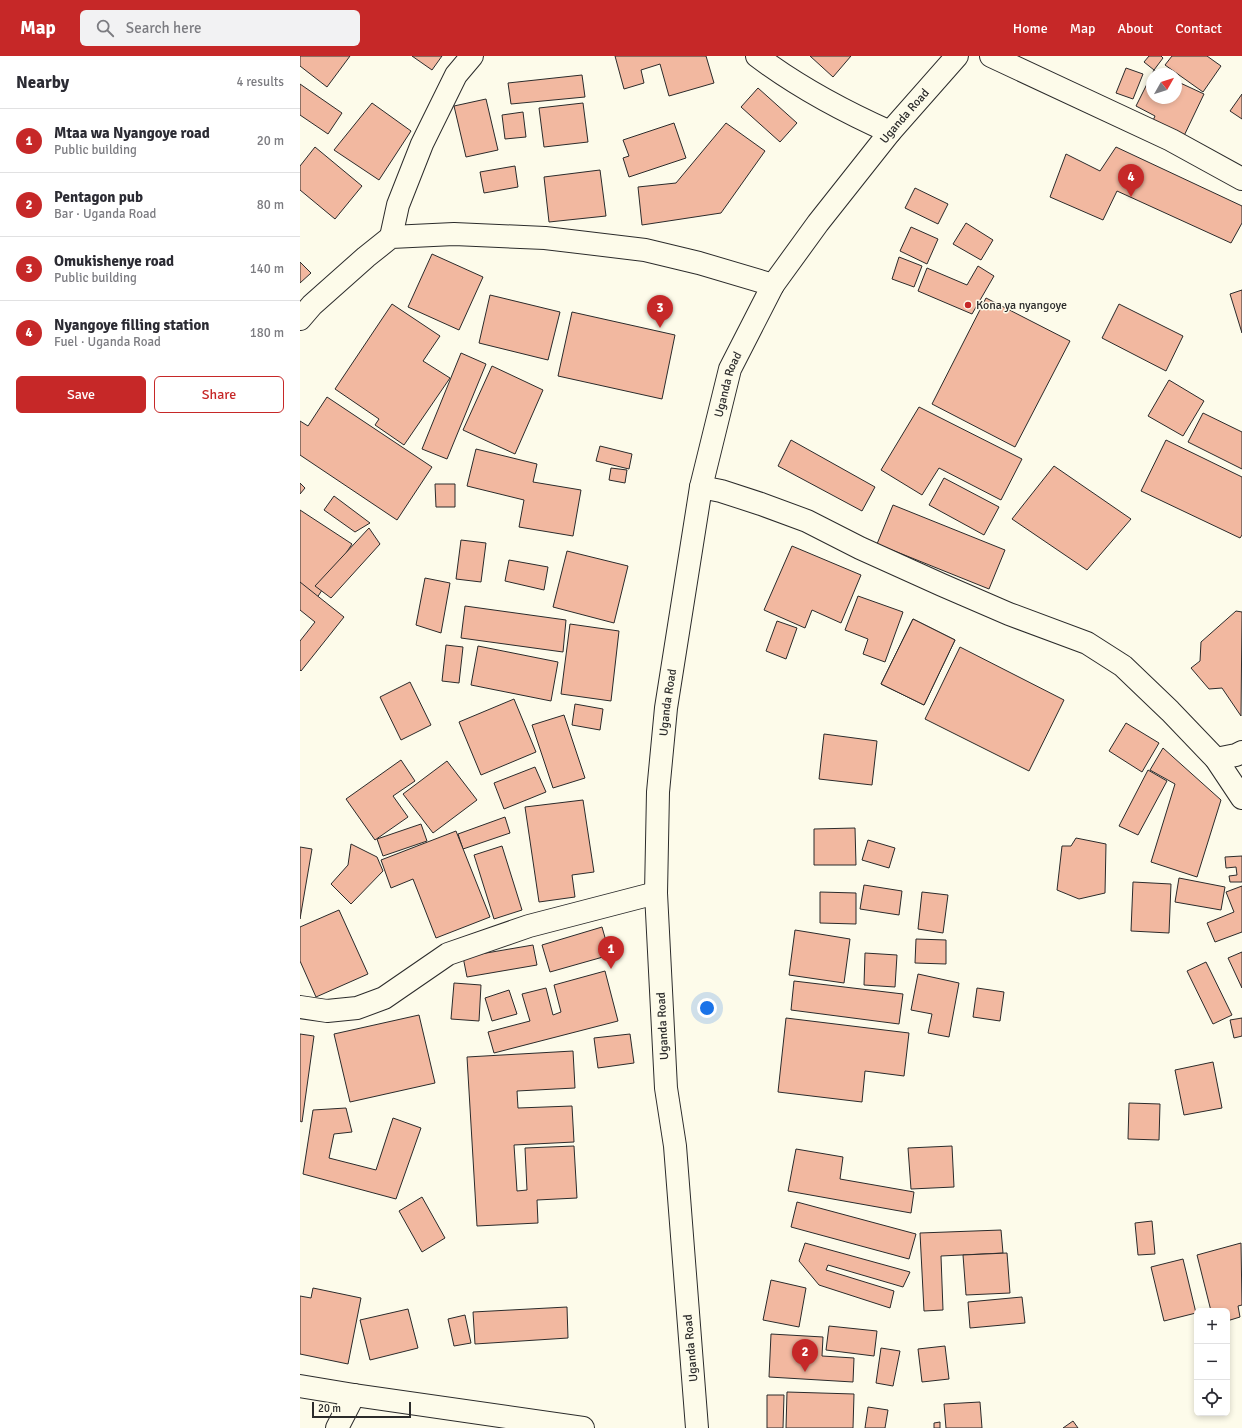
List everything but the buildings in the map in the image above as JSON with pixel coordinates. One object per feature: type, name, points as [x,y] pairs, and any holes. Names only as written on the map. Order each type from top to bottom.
[{"type":"street","points":[[391,237],[398,205],[425,138],[456,74],[472,56]]},
{"type":"street","points":[[757,56],[813,94],[844,111],[890,132]]},
{"type":"street","name":"Uganda Road","points":[[697,1428],[675,1146],[666,1088],[656,893],[658,792],[666,708],[701,486],[730,369],[773,285],[818,223],[890,132],[957,56]]},
{"type":"street","points":[[991,56],[1172,140],[1242,178]]},
{"type":"street","points":[[300,320],[312,305],[391,237],[454,234],[545,238],[645,250],[699,263],[773,285]]},
{"type":"street","points":[[701,486],[761,504],[806,521],[860,548],[995,608],[1087,643],[1122,666],[1170,711],[1216,759],[1242,798]]},
{"type":"street","points":[[1216,759],[1236,755],[1242,752]]},
{"type":"street","points":[[300,1007],[327,1011],[356,1008],[384,998],[448,954],[529,926],[656,893]]},
{"type":"street","points":[[300,1386],[583,1428]]},
{"type":"street","points":[[337,1428],[354,1395]]},
{"type":"place","name":"Nyangoye filling station","points":[[1131,197]]},
{"type":"place","name":"Kona ya nyangoye","points":[[968,305]]},
{"type":"place","name":"Omukishenye road","points":[[660,328]]},
{"type":"place","name":"Mtaa wa Nyangoye road","points":[[611,969]]},
{"type":"place","name":"Pentagon pub","points":[[805,1372]]}]
